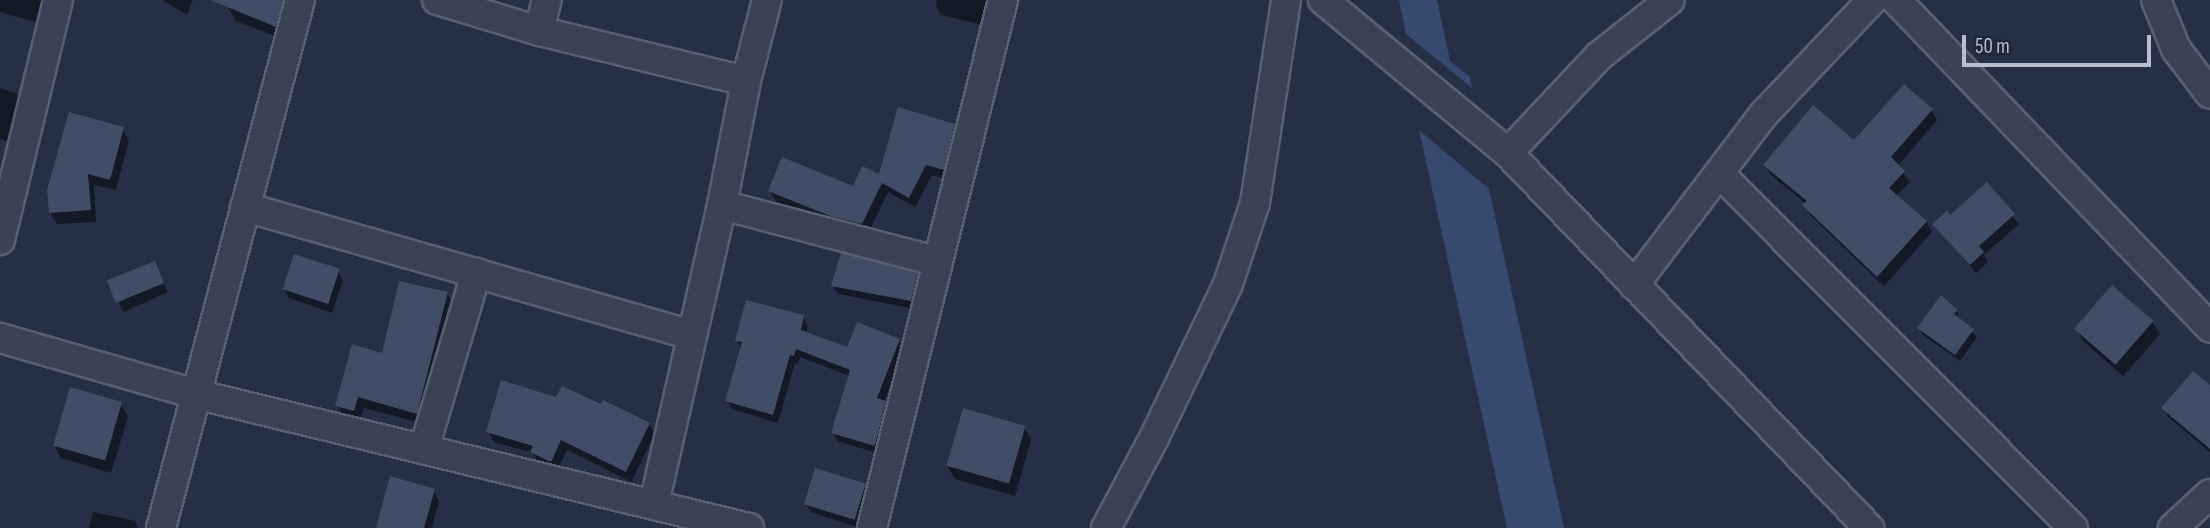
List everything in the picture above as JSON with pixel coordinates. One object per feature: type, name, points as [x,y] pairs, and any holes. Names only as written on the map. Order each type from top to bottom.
[{"type":"street","points":[[0,240],[58,0]]},
{"type":"street","points":[[161,528],[300,0]]},
{"type":"street","points":[[438,0],[539,31],[746,81]]},
{"type":"street","points":[[539,31],[547,0]]},
{"type":"street","points":[[654,504],[722,205],[746,81],[767,0]]},
{"type":"street","points":[[872,528],[936,261],[1003,0]]},
{"type":"street","points":[[1106,528],[1154,438],[1228,284],[1255,202],[1286,0]]},
{"type":"street","points":[[1323,0],[1508,153],[1869,528]]},
{"type":"street","points":[[1508,153],[1599,56],[1670,0]]},
{"type":"street","points":[[1634,285],[1764,114],[1872,0]]},
{"type":"street","points":[[1896,0],[2210,328]]},
{"type":"street","points":[[2156,0],[2176,50],[2210,94]]},
{"type":"street","points":[[1719,173],[2073,528]]},
{"type":"street","points":[[722,205],[936,261]]},
{"type":"street","points":[[245,207],[692,335]]},
{"type":"street","points":[[424,449],[476,273]]},
{"type":"street","points":[[0,338],[195,394],[749,528]]},
{"type":"street","points":[[2173,528],[2210,494]]},
{"type":"water","points":[[1399,0],[1437,0],[1450,61],[1470,77],[1472,88],[1406,34]]},
{"type":"water","points":[[1419,130],[1489,189],[1564,528],[1507,528]]},
{"type":"building","points":[[210,0],[283,0],[276,27]]},
{"type":"building","points":[[1904,84],[1933,109],[1891,157],[1905,171],[1889,188],[1927,221],[1877,277],[1802,205],[1807,201],[1763,165],[1813,105],[1854,140]]},
{"type":"building","points":[[898,107],[955,124],[944,170],[926,165],[909,198],[882,183],[862,224],[830,216],[768,191],[782,157],[853,186],[862,166],[879,174]]},
{"type":"building","points":[[69,112],[124,127],[110,180],[88,174],[91,210],[49,213],[47,190]]},
{"type":"building","points":[[1987,182],[2015,214],[1979,246],[1984,252],[1970,265],[1932,224],[1947,211],[1950,215]]},
{"type":"building","points":[[841,253],[918,273],[911,301],[831,286]]},
{"type":"building","points":[[294,254],[340,269],[328,304],[283,289]]},
{"type":"building","points":[[155,261],[164,283],[116,303],[107,280]]},
{"type":"building","points":[[399,281],[448,292],[417,414],[358,397],[354,411],[335,406],[352,344],[382,353]]},
{"type":"building","points":[[2112,285],[2154,321],[2115,365],[2074,329]]},
{"type":"building","points":[[1941,295],[1958,310],[1954,314],[1974,329],[1955,355],[1917,328]]},
{"type":"building","points":[[746,300],[804,315],[801,330],[847,347],[857,322],[900,339],[877,398],[886,401],[875,446],[831,433],[850,370],[796,349],[794,356],[790,355],[773,415],[725,401],[742,342],[735,341]]},
{"type":"building","points":[[2193,371],[2210,385],[2210,449],[2161,408]]},
{"type":"building","points":[[501,380],[556,397],[562,386],[601,404],[603,400],[650,423],[626,472],[561,440],[551,462],[530,452],[533,446],[486,432]]},
{"type":"building","points":[[70,387],[122,402],[105,461],[53,446]]},
{"type":"building","points":[[963,408],[1025,426],[1009,484],[946,466]]},
{"type":"building","points":[[815,468],[866,483],[855,520],[804,504]]},
{"type":"building","points":[[390,476],[435,489],[424,528],[376,528]]}]
